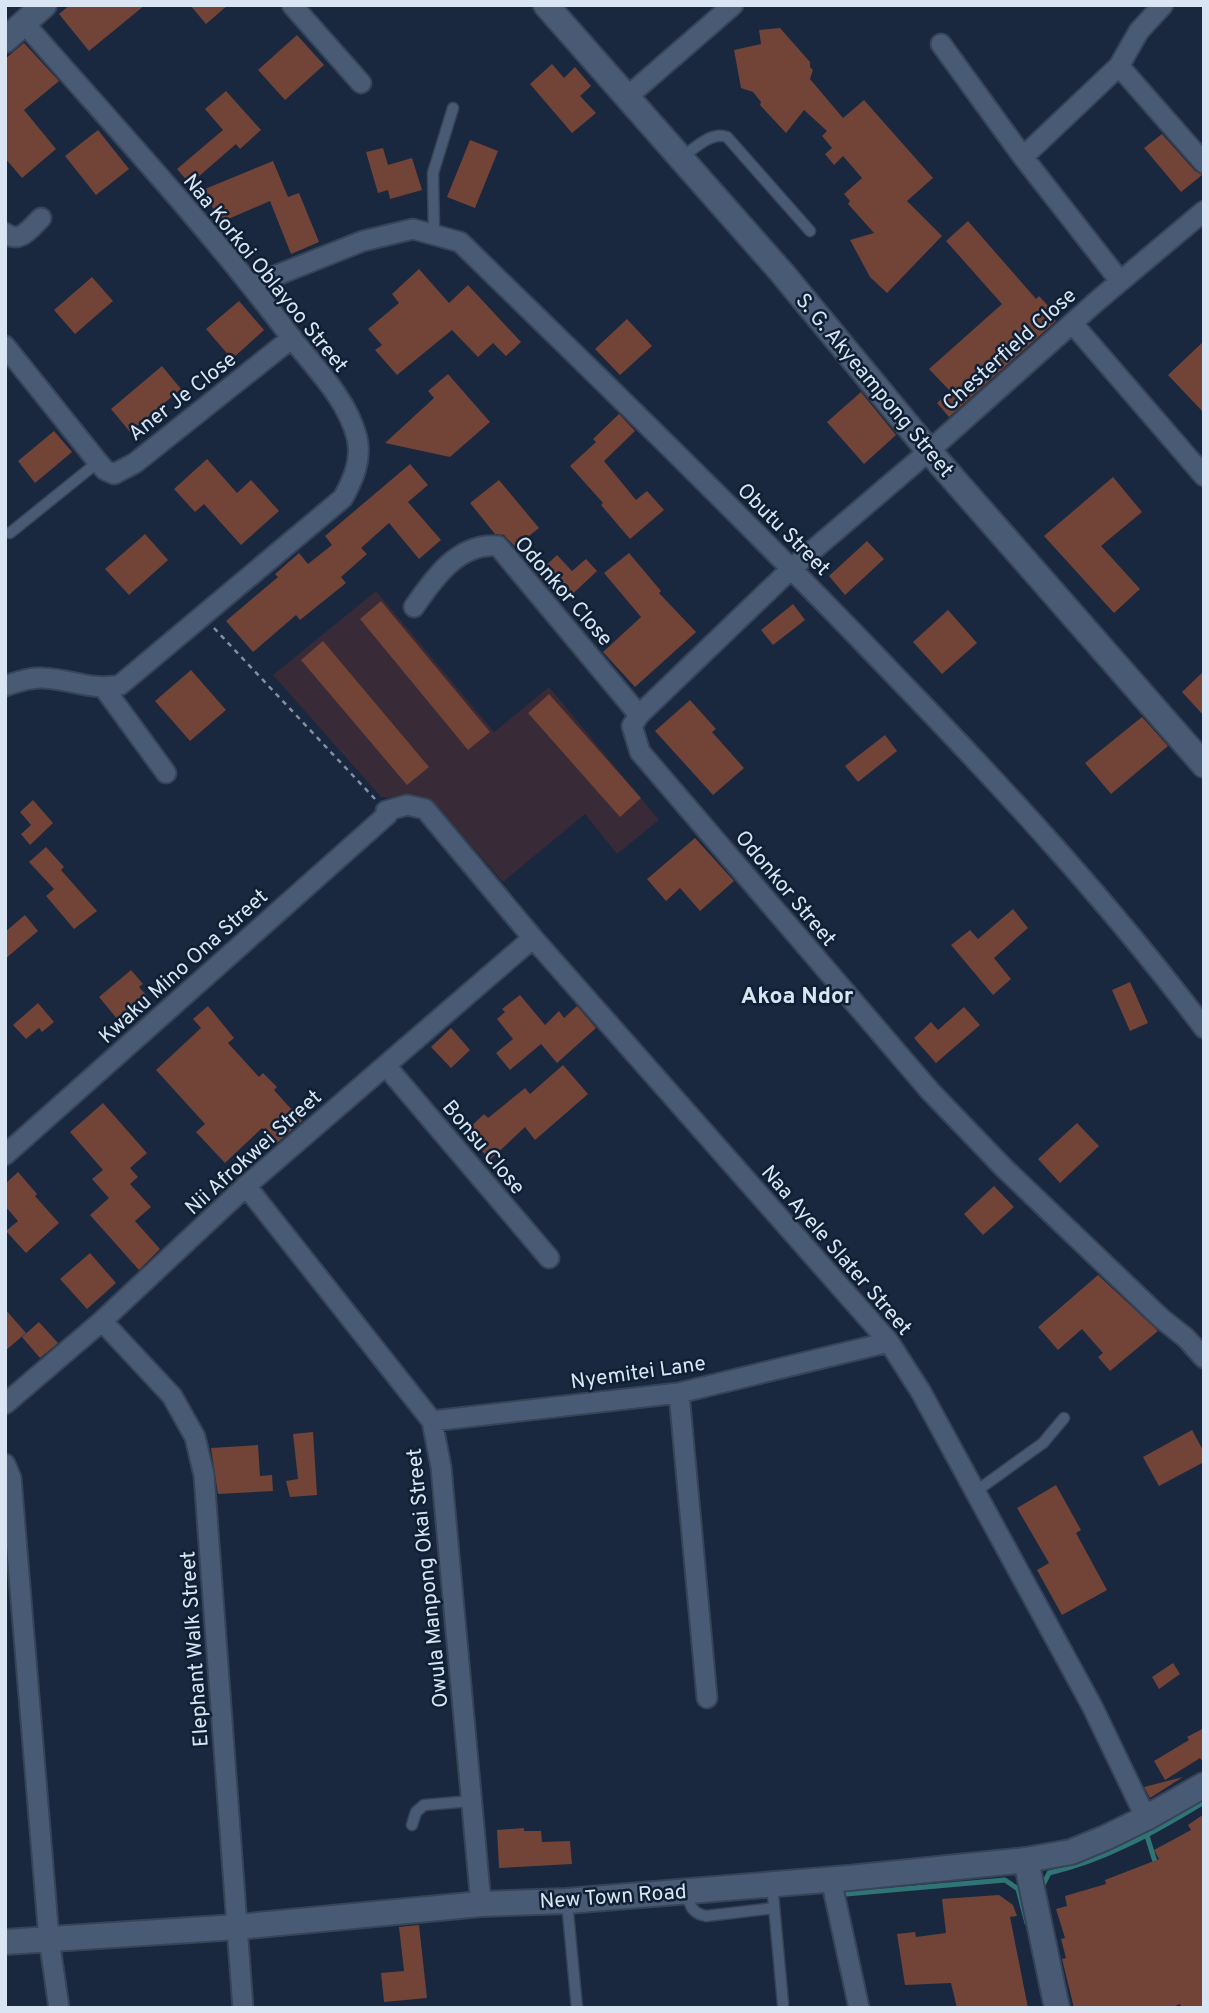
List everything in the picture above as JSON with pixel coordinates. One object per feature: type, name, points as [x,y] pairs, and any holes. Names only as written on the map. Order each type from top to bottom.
[{"type":"street","points":[[5,40],[44,5]]},
{"type":"street","points":[[292,5],[361,83]]},
{"type":"street","name":"S. G. Akyeampong Street","points":[[547,5],[783,274],[929,451],[1204,765]]},
{"type":"street","points":[[627,97],[732,5]]},
{"type":"street","points":[[1023,157],[1119,66],[1139,31],[1163,5]]},
{"type":"street","name":"Naa Korkoi Oblayoo Street","points":[[24,23],[252,285],[331,387],[348,415],[357,439],[358,458],[353,480],[343,498],[120,685],[104,688]]},
{"type":"street","points":[[941,44],[1023,157],[1120,281]]},
{"type":"street","points":[[1119,66],[1204,163]]},
{"type":"street","name":"Chesterfield Close","points":[[929,451],[1120,281],[1204,211]]},
{"type":"street","points":[[5,233],[13,239],[20,238],[41,218]]},
{"type":"street","name":"Obutu Street","points":[[252,285],[363,241],[413,229],[460,243],[792,568],[980,764],[1124,926],[1204,1028]]},
{"type":"street","points":[[1073,324],[1204,476]]},
{"type":"street","name":"Aner Je Close","points":[[98,462],[105,470],[114,474],[128,467],[292,338]]},
{"type":"street","points":[[5,346],[98,462]]},
{"type":"street","points":[[639,715],[792,568],[929,451]]},
{"type":"street","name":"Odonkor Close","points":[[414,607],[437,574],[451,561],[487,545],[498,546],[639,715]]},
{"type":"street","points":[[5,686],[21,680],[43,678],[104,688],[166,773]]},
{"type":"street","name":"Odonkor Street","points":[[639,715],[632,726],[640,752],[930,1091],[1004,1168],[1162,1319],[1186,1338],[1204,1359]]},
{"type":"street","name":"Naa Ayele Slater Street","points":[[386,811],[407,805],[425,809],[533,938],[889,1342],[921,1392],[1092,1706],[1146,1818]]},
{"type":"street","name":"Kwaku Mino Ona Street","points":[[5,1155],[388,814],[386,811]]},
{"type":"street","name":"Nii Afrokwei Street","points":[[5,1404],[102,1321],[246,1186],[533,938]]},
{"type":"street","name":"Bonsu Close","points":[[386,1066],[549,1258]]},
{"type":"street","name":"Owula Manpong Okai Street","points":[[246,1186],[432,1421],[441,1467],[481,1904]]},
{"type":"street","name":"Elephant Walk Street","points":[[102,1321],[173,1396],[195,1437],[201,1462],[243,2008]]},
{"type":"street","name":"Nyemitei Lane","points":[[432,1421],[679,1394],[889,1342]]},
{"type":"street","points":[[679,1394],[707,1698]]},
{"type":"street","points":[[5,1464],[11,1478],[49,1939],[58,2008]]},
{"type":"street","name":"New Town Road","points":[[5,1942],[237,1927],[481,1904],[567,1901],[1026,1860],[1072,1852],[1146,1818],[1204,1785]]},
{"type":"street","points":[[1026,1860],[1057,2008]]},
{"type":"street","points":[[831,1879],[859,2008]]},
{"type":"lane","points":[[434,235],[433,173],[453,108]]},
{"type":"lane","points":[[681,159],[712,137],[727,137],[810,231]]},
{"type":"lane","points":[[10,533],[98,462]]},
{"type":"lane","points":[[975,1492],[1043,1443],[1064,1418]]},
{"type":"lane","points":[[412,1825],[416,1812],[424,1805],[472,1801]]},
{"type":"lane","points":[[772,1884],[783,2004]]},
{"type":"lane","points":[[686,1891],[691,1909],[696,1914],[706,1916],[774,1908]]},
{"type":"lane","points":[[567,1901],[577,2008]]},
{"type":"path","points":[[203,615],[386,811]]},
{"type":"shaded area","points":[[376,591],[494,732],[549,687],[659,820],[617,854],[585,814],[503,882],[434,803],[381,797],[273,675]]},
{"type":"building","points":[[70,5],[145,5],[89,51],[59,14]]},
{"type":"building","points":[[190,5],[228,5],[206,24]]},
{"type":"building","points":[[780,28],[810,62],[813,70],[810,79],[843,118],[864,100],[933,178],[907,201],[942,236],[887,293],[870,277],[850,240],[874,233],[848,204],[850,201],[844,194],[862,178],[843,156],[834,165],[825,154],[832,148],[822,136],[827,131],[804,110],[786,133],[760,105],[761,102],[753,92],[741,88],[734,50],[761,44],[759,30]]},
{"type":"building","points":[[297,35],[324,65],[285,100],[258,70]]},
{"type":"building","points":[[24,43],[59,81],[24,110],[56,149],[22,178],[5,158],[5,59]]},
{"type":"building","points":[[552,64],[564,78],[575,67],[591,86],[580,96],[596,113],[572,133],[530,84]]},
{"type":"building","points":[[226,91],[261,130],[240,149],[236,144],[190,184],[177,169],[223,130],[205,109]]},
{"type":"building","points":[[98,130],[129,169],[96,195],[65,156]]},
{"type":"building","points":[[1162,134],[1195,171],[1202,175],[1181,192],[1144,148]]},
{"type":"building","points":[[470,140],[498,151],[475,208],[447,197]]},
{"type":"building","points":[[383,148],[388,165],[412,158],[422,190],[390,199],[388,190],[378,193],[366,152]]},
{"type":"building","points":[[273,161],[288,197],[299,193],[319,242],[291,254],[270,201],[219,223],[205,189]]},
{"type":"building","points":[[968,221],[1036,299],[1039,296],[1052,310],[1049,313],[1056,321],[949,417],[937,403],[950,391],[929,369],[1002,304],[946,241]]},
{"type":"building","points":[[419,269],[449,303],[468,285],[521,342],[506,356],[493,343],[478,357],[452,330],[397,375],[375,350],[382,345],[368,329],[399,303],[392,294]]},
{"type":"building","points":[[92,277],[113,301],[75,334],[54,310]]},
{"type":"building","points":[[239,301],[264,330],[232,359],[206,329]]},
{"type":"building","points":[[627,319],[652,346],[620,375],[595,349]]},
{"type":"building","points":[[1204,341],[1204,413],[1168,375]]},
{"type":"building","points":[[162,366],[181,389],[130,432],[111,409]]},
{"type":"building","points":[[448,374],[490,422],[450,457],[385,443],[434,398],[428,391]]},
{"type":"building","points":[[861,392],[896,435],[864,464],[827,422]]},
{"type":"building","points":[[619,414],[635,431],[604,461],[636,500],[647,491],[664,510],[630,539],[570,466],[596,442],[593,439]]},
{"type":"building","points":[[54,431],[72,452],[35,483],[18,461]]},
{"type":"building","points":[[207,459],[237,493],[251,480],[279,511],[241,545],[204,504],[195,512],[174,489]]},
{"type":"building","points":[[410,464],[428,485],[408,502],[441,540],[419,559],[389,523],[361,548],[367,554],[341,577],[346,583],[300,620],[296,615],[253,652],[226,621],[278,577],[275,574],[299,553],[308,564],[332,545],[325,536]]},
{"type":"building","points":[[1113,477],[1142,512],[1101,546],[1140,589],[1114,613],[1044,536]]},
{"type":"building","points":[[499,480],[539,528],[515,547],[504,535],[495,534],[470,503]]},
{"type":"building","points":[[145,534],[168,560],[129,595],[105,569]]},
{"type":"building","points":[[867,541],[884,559],[845,595],[829,576]]},
{"type":"building","points":[[629,553],[661,591],[659,593],[696,632],[635,687],[603,652],[641,617],[604,573]]},
{"type":"building","points":[[557,555],[572,571],[586,559],[597,571],[563,603],[537,574]]},
{"type":"building","points":[[381,601],[490,732],[468,750],[360,619]]},
{"type":"building","points":[[793,604],[805,620],[773,645],[761,630]]},
{"type":"building","points":[[948,610],[977,643],[942,674],[913,642]]},
{"type":"building","points":[[323,641],[429,767],[407,785],[301,660]]},
{"type":"building","points":[[191,670],[226,710],[190,741],[155,701]]},
{"type":"building","points":[[1204,671],[1204,716],[1182,692]]},
{"type":"building","points":[[549,694],[641,798],[620,817],[528,713]]},
{"type":"building","points":[[690,700],[716,729],[712,732],[744,768],[713,795],[655,731]]},
{"type":"building","points":[[1142,717],[1168,746],[1111,794],[1085,763]]},
{"type":"building","points":[[885,735],[897,751],[858,782],[845,766]]},
{"type":"building","points":[[33,800],[53,823],[30,845],[21,834],[31,825],[20,812]]},
{"type":"building","points":[[695,838],[734,881],[700,911],[680,888],[666,901],[647,879]]},
{"type":"building","points":[[46,847],[64,867],[61,870],[97,911],[74,929],[46,896],[54,889],[29,862]]},
{"type":"building","points":[[1013,909],[1028,928],[994,958],[1011,979],[993,995],[951,945],[970,930],[978,939]]},
{"type":"building","points":[[25,915],[38,931],[5,959],[5,932]]},
{"type":"building","points":[[131,970],[143,984],[139,987],[148,997],[119,1021],[99,997]]},
{"type":"building","points":[[1130,982],[1148,1023],[1130,1031],[1112,990]]},
{"type":"building","points":[[520,995],[545,1025],[559,1011],[564,1018],[577,1006],[596,1028],[557,1063],[541,1044],[510,1070],[496,1053],[513,1039],[497,1019],[505,1012],[502,1009]]},
{"type":"building","points":[[38,1003],[54,1022],[42,1032],[39,1028],[26,1039],[13,1025]]},
{"type":"building","points":[[208,1006],[234,1038],[228,1043],[259,1077],[263,1073],[277,1087],[274,1090],[302,1121],[276,1144],[262,1128],[225,1163],[196,1132],[205,1124],[156,1070],[201,1028],[193,1019]]},
{"type":"building","points":[[964,1007],[980,1025],[936,1063],[914,1038],[931,1022],[938,1030]]},
{"type":"building","points":[[451,1028],[470,1050],[451,1068],[431,1047]]},
{"type":"building","points":[[563,1065],[588,1094],[535,1140],[525,1127],[490,1160],[465,1132],[484,1114],[488,1118],[525,1088],[530,1094]]},
{"type":"building","points":[[103,1103],[147,1153],[130,1168],[138,1177],[130,1184],[151,1207],[135,1221],[160,1249],[139,1270],[90,1215],[109,1198],[92,1179],[103,1170],[70,1132]]},
{"type":"building","points":[[1077,1123],[1099,1146],[1060,1183],[1038,1159]]},
{"type":"building","points":[[18,1172],[59,1223],[26,1253],[6,1231],[18,1221],[5,1206],[5,1184]]},
{"type":"building","points":[[994,1186],[1014,1207],[983,1235],[964,1214]]},
{"type":"building","points":[[90,1253],[116,1283],[87,1309],[60,1279]]},
{"type":"building","points":[[1098,1275],[1158,1331],[1110,1371],[1098,1357],[1103,1353],[1082,1329],[1058,1350],[1038,1327]]},
{"type":"building","points":[[5,1309],[26,1333],[5,1351]]},
{"type":"building","points":[[39,1322],[58,1343],[40,1358],[22,1337]]},
{"type":"building","points":[[1192,1430],[1204,1452],[1204,1462],[1159,1486],[1143,1457]]},
{"type":"building","points":[[313,1432],[317,1495],[290,1497],[286,1481],[298,1479],[293,1434]]},
{"type":"building","points":[[258,1445],[260,1476],[272,1475],[273,1491],[218,1494],[211,1448]]},
{"type":"building","points":[[1056,1485],[1081,1530],[1076,1533],[1107,1590],[1062,1615],[1037,1570],[1049,1563],[1017,1508]]},
{"type":"building","points":[[1173,1663],[1180,1674],[1159,1689],[1152,1677]]},
{"type":"building","points":[[1204,1728],[1204,1763],[1200,1758],[1165,1780],[1154,1761]]},
{"type":"building","points":[[1183,1777],[1150,1798],[1144,1787]]},
{"type":"building","points":[[1204,1814],[1204,2008],[1182,2008],[1180,2004],[1170,2008],[1074,2008],[1062,1959],[1066,1958],[1061,1939],[1065,1938],[1056,1909],[1067,1906],[1065,1896],[1106,1884],[1105,1880],[1159,1859],[1154,1850],[1191,1830],[1188,1825]]},
{"type":"building","points":[[524,1828],[524,1831],[541,1831],[542,1842],[570,1841],[572,1864],[499,1868],[497,1830]]},
{"type":"building","points":[[999,1895],[1013,1905],[1017,1916],[1010,1917],[1028,2008],[957,2008],[951,1983],[905,1985],[897,1934],[915,1932],[916,1937],[946,1933],[942,1899]]},
{"type":"building","points":[[419,1925],[427,1998],[384,2002],[381,1973],[404,1971],[399,1927]]},
{"type":"waterway","points":[[1041,1889],[1049,1873],[1110,1853],[1204,1802]]},
{"type":"waterway","points":[[1147,1836],[1157,1868]]},
{"type":"waterway","points":[[846,1894],[1005,1880],[1018,1889],[1027,1923]]},
{"type":"district","name":"Akoa Ndor","points":[[797,995]]}]
